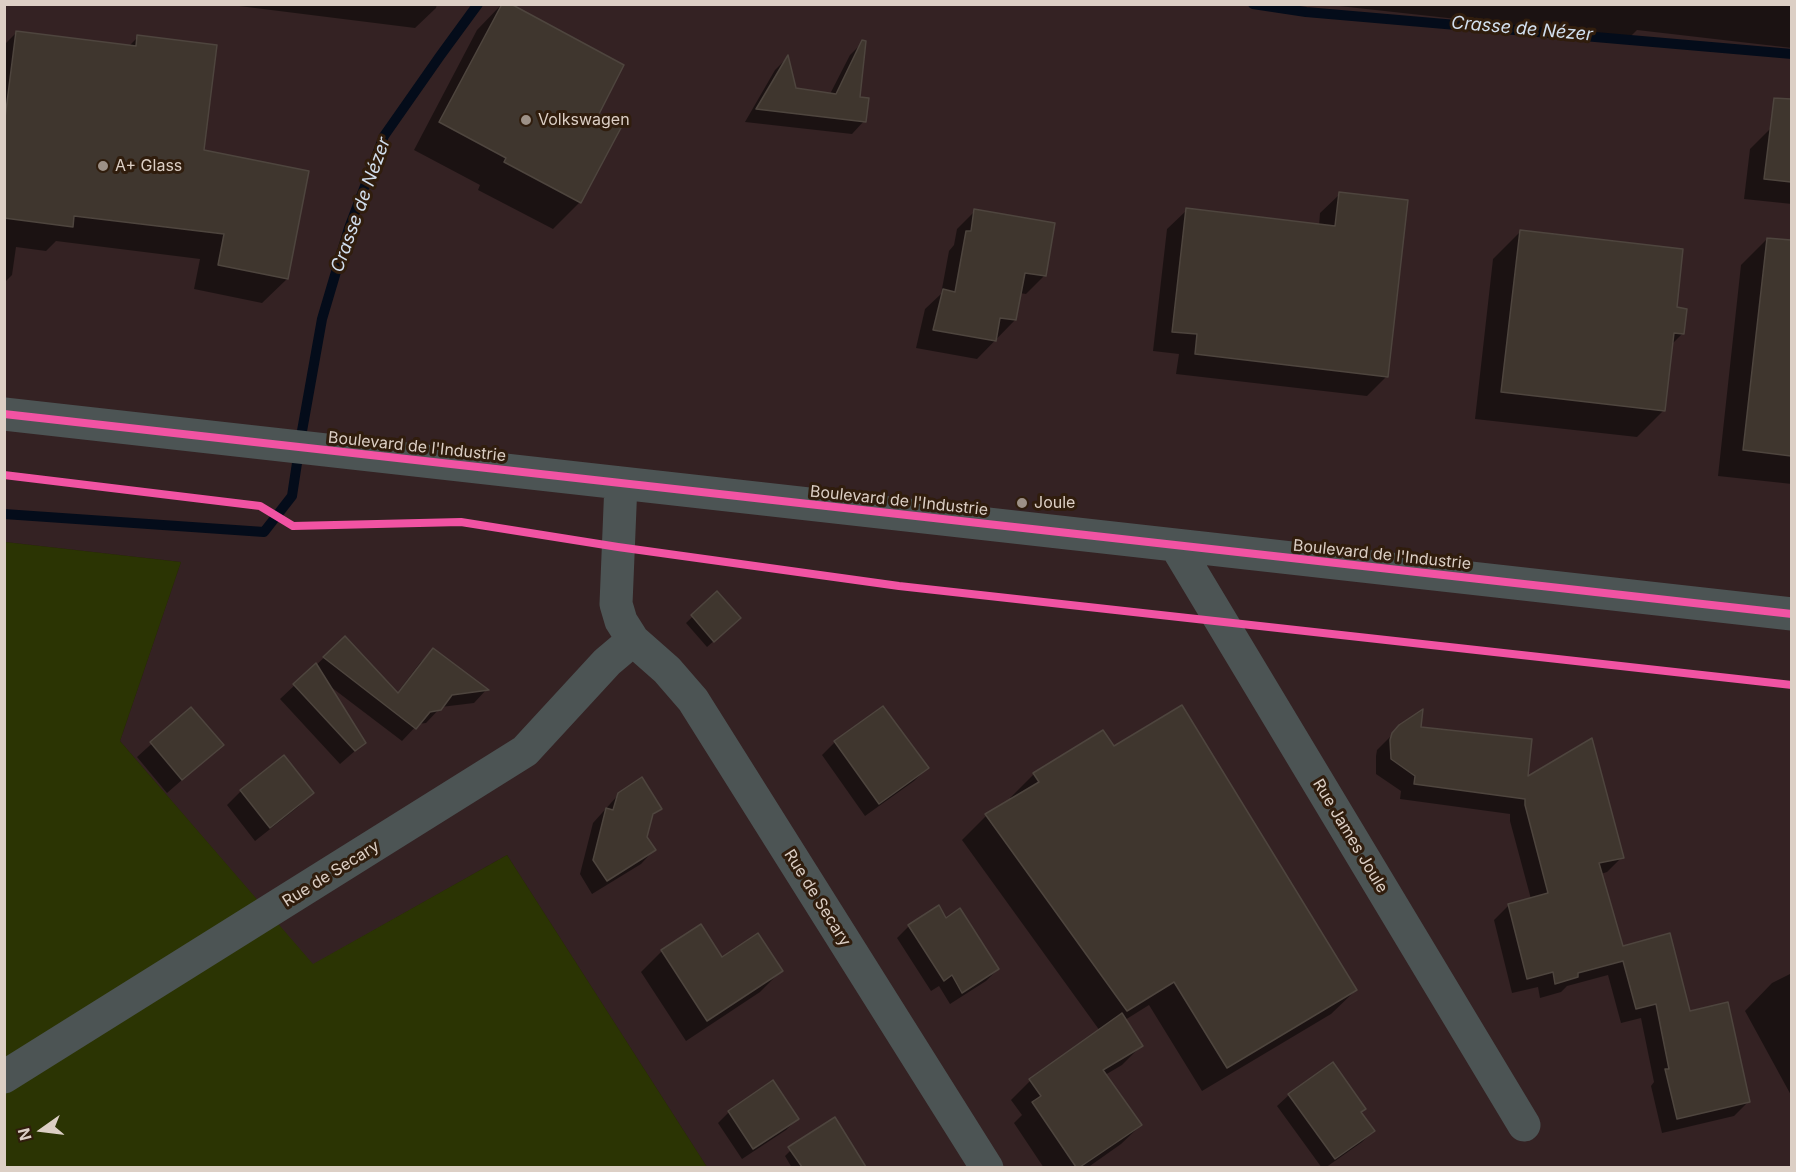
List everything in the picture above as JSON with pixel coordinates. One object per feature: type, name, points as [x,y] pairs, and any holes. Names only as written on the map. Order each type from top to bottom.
[{"type":"street","name":"Boulevard de l'Industrie","points":[[4,414],[1791,614]]},
{"type":"street","name":"Rue de Secary","points":[[621,483],[616,604],[621,621],[633,640],[667,670],[693,700],[987,1167]]},
{"type":"street","name":"Rue James Joule","points":[[1176,546],[1524,1125]]},
{"type":"street","name":"Rue de Secary","points":[[4,1077],[525,751],[607,662],[633,640]]},
{"type":"shaded area","points":[[5,5],[1791,5],[1791,1167],[707,1167],[507,855],[313,965],[120,741],[181,562],[5,542]]},
{"type":"green space","points":[[5,542],[181,562],[120,741],[313,964],[507,855],[707,1167],[5,1168]]},
{"type":"building","points":[[502,4],[511,4],[624,65],[599,114],[622,126],[581,203],[504,162],[506,158],[439,122]]},
{"type":"building","points":[[16,31],[136,46],[137,35],[217,45],[204,150],[309,171],[288,279],[218,265],[224,234],[74,216],[73,227],[4,218],[4,126]]},
{"type":"building","points":[[862,40],[866,41],[860,97],[869,98],[866,122],[756,109],[788,55],[796,88],[836,94]]},
{"type":"building","points":[[1774,98],[1791,99],[1791,182],[1764,179]]},
{"type":"building","points":[[1339,192],[1408,200],[1388,377],[1195,354],[1197,334],[1172,332],[1186,208],[1335,226]]},
{"type":"building","points":[[974,209],[1055,223],[1046,276],[1025,273],[1016,320],[1000,318],[996,341],[933,330],[943,289],[955,292],[966,231],[971,231]]},
{"type":"building","points":[[1520,230],[1683,249],[1677,307],[1687,309],[1684,334],[1674,333],[1665,411],[1501,392]]},
{"type":"building","points":[[1767,238],[1791,240],[1791,456],[1743,450]]},
{"type":"building","points":[[717,591],[741,618],[714,642],[691,615]]},
{"type":"building","points":[[345,636],[398,693],[433,648],[489,690],[452,695],[441,710],[430,712],[416,729],[323,657]]},
{"type":"building","points":[[316,663],[366,743],[355,751],[293,684]]},
{"type":"building","points":[[1182,705],[1357,990],[1227,1068],[1174,982],[1127,1011],[985,814],[1039,782],[1033,773],[1103,730],[1114,746]]},
{"type":"building","points":[[883,706],[929,768],[879,804],[834,741]]},
{"type":"building","points":[[191,707],[224,745],[182,780],[150,742]]},
{"type":"building","points":[[1423,709],[1421,727],[1532,739],[1528,776],[1592,738],[1624,858],[1599,863],[1623,946],[1670,933],[1690,1011],[1728,1002],[1750,1102],[1677,1119],[1665,1069],[1669,1069],[1656,1004],[1636,1009],[1623,961],[1578,973],[1578,977],[1555,984],[1553,972],[1527,979],[1508,904],[1548,893],[1525,799],[1414,784],[1415,776],[1391,759],[1390,740],[1392,733],[1399,725]]},
{"type":"building","points":[[284,755],[314,793],[270,828],[240,790]]},
{"type":"building","points":[[642,777],[662,809],[653,814],[647,837],[656,850],[607,881],[593,860],[606,808],[613,810],[618,793]]},
{"type":"building","points":[[939,905],[946,918],[960,908],[999,969],[962,993],[952,975],[944,981],[908,925]]},
{"type":"building","points":[[701,924],[722,957],[758,933],[783,971],[707,1021],[661,950]]},
{"type":"building","points":[[1122,1013],[1143,1046],[1103,1070],[1142,1125],[1080,1167],[1076,1167],[1032,1102],[1041,1096],[1029,1079]]},
{"type":"building","points":[[1333,1062],[1366,1109],[1361,1112],[1375,1131],[1335,1159],[1288,1094]]},
{"type":"building","points":[[773,1080],[799,1119],[753,1149],[728,1111]]},
{"type":"building","points":[[835,1117],[866,1167],[802,1167],[788,1147]]},
{"type":"waterway","name":"Crasse de Nézer","points":[[302,431],[322,319],[349,228],[384,136],[478,4]]},
{"type":"waterway","name":"Crasse de Nézer","points":[[1253,4],[1306,12],[1792,54]]},
{"type":"waterway","name":"Crasse de Nézer","points":[[4,514],[264,532],[292,496],[297,463]]},
{"type":"cycle path","points":[[4,414],[1792,614]]},
{"type":"cycle path","points":[[4,475],[260,506],[293,526],[461,522],[618,547],[899,586],[1792,685]]},
{"type":"place","name":"Volkswagen","points":[[526,120]]},
{"type":"place","name":"A+ Glass","points":[[103,166]]},
{"type":"place","name":"Joule","points":[[1022,503]]}]
